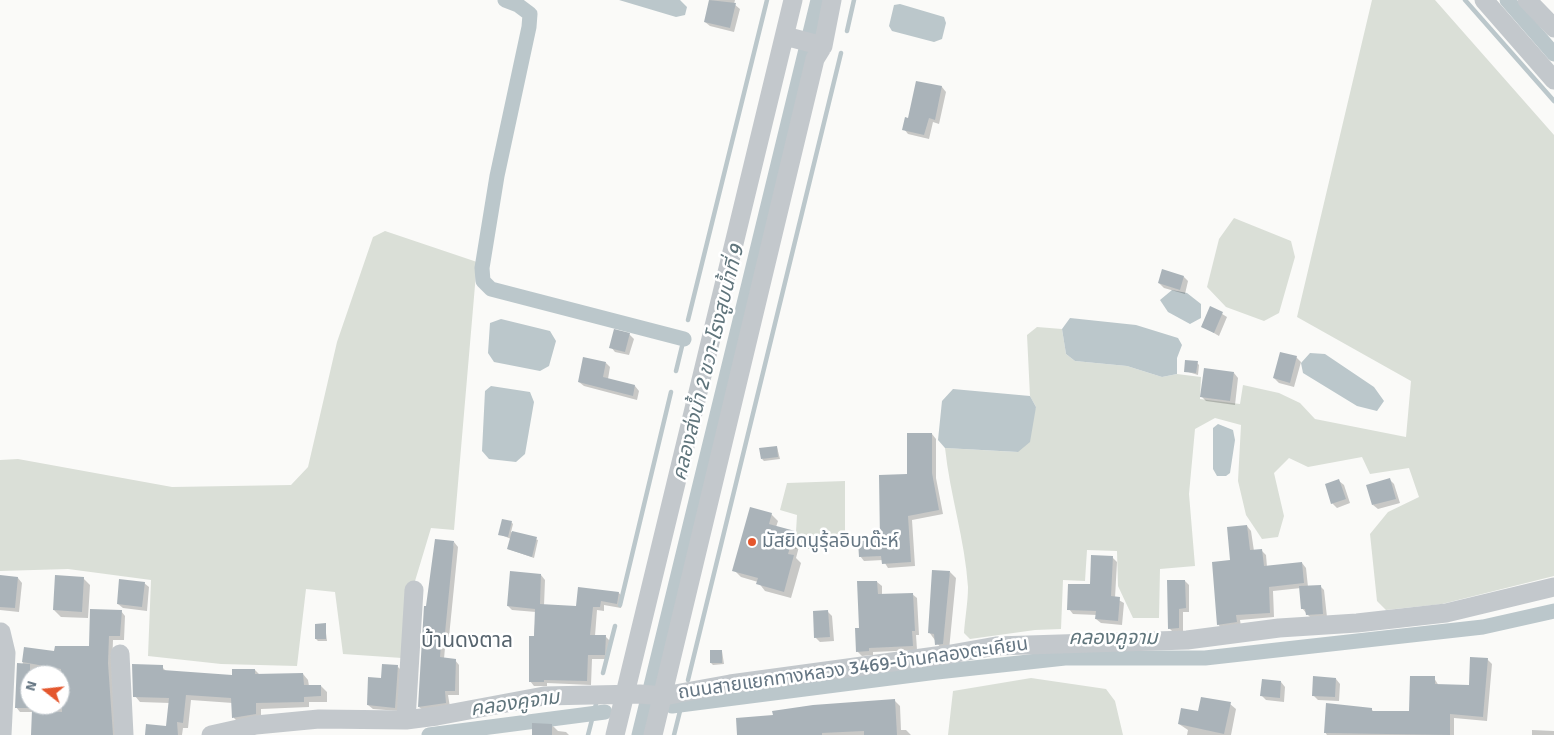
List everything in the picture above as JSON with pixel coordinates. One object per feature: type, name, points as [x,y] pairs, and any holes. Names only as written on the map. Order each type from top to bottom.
[{"type":"street","points":[[653,735],[646,695],[789,37],[793,0]]},
{"type":"street","points":[[615,735],[646,695],[832,0]]},
{"type":"street","points":[[1484,0],[1554,80]]},
{"type":"street","points":[[1528,0],[1554,28]]},
{"type":"street","points":[[789,37],[819,45]]},
{"type":"street","name":"ถนนสายแยกทางหลวง 3469-บ้านคลองตะเคียน","points":[[211,735],[256,725],[320,719],[406,720],[544,696],[646,695],[951,654],[996,646],[1209,638],[1279,628],[1357,623],[1446,613],[1554,587]]},
{"type":"street","points":[[406,720],[414,590]]},
{"type":"street","points":[[1,632],[6,653],[2,735]]},
{"type":"street","points":[[120,654],[124,735]]},
{"type":"shaded area","points":[[619,0],[680,0],[687,7],[685,15],[676,17]]},
{"type":"shaded area","points":[[1372,0],[1435,0],[1554,135],[1554,576],[1442,604],[1386,610],[1377,601],[1370,534],[1388,512],[1419,497],[1409,468],[1370,474],[1362,457],[1308,467],[1289,458],[1274,473],[1284,516],[1278,537],[1262,539],[1246,515],[1238,481],[1241,425],[1215,418],[1195,429],[1189,494],[1195,566],[1160,569],[1159,618],[1133,618],[1118,586],[1117,551],[1087,550],[1085,581],[1063,580],[1061,629],[1035,630],[970,639],[964,633],[968,587],[961,535],[945,448],[1017,452],[1036,407],[1030,396],[1027,335],[1037,327],[1062,329],[1066,354],[1075,361],[1127,366],[1162,377],[1177,374],[1201,377],[1200,399],[1240,404],[1243,385],[1279,393],[1300,403],[1315,419],[1406,437],[1411,381],[1297,317]]},
{"type":"shaded area","points":[[900,4],[944,17],[946,23],[942,39],[934,42],[892,31],[889,26],[894,5]]},
{"type":"shaded area","points":[[1234,218],[1291,241],[1295,257],[1279,313],[1264,321],[1226,307],[1207,287],[1219,239]]},
{"type":"shaded area","points":[[385,231],[477,262],[454,530],[431,528],[409,601],[402,658],[343,654],[335,592],[306,589],[297,666],[221,664],[148,656],[151,580],[68,569],[0,571],[0,460],[18,459],[172,487],[291,485],[308,467],[337,342],[373,237]]},
{"type":"shaded area","points":[[1172,290],[1187,293],[1201,304],[1201,318],[1190,324],[1168,312],[1160,300]]},
{"type":"shaded area","points":[[1070,318],[1136,325],[1178,338],[1182,345],[1177,358],[1177,374],[1162,377],[1127,366],[1075,361],[1066,354],[1062,329]]},
{"type":"shaded area","points":[[501,319],[550,331],[556,341],[549,366],[540,371],[494,362],[488,353],[490,323]]},
{"type":"shaded area","points":[[1310,353],[1325,354],[1374,387],[1384,401],[1377,411],[1357,406],[1303,373],[1301,363]]},
{"type":"shaded area","points":[[491,386],[530,392],[534,402],[525,454],[516,462],[489,459],[482,451],[485,391]]},
{"type":"shaded area","points":[[953,389],[1030,396],[1036,407],[1030,442],[1018,452],[945,448],[938,440],[942,401]]},
{"type":"shaded area","points":[[1218,424],[1233,430],[1235,440],[1230,473],[1226,476],[1217,476],[1213,469],[1213,428]]},
{"type":"shaded area","points":[[845,481],[845,549],[795,549],[797,515],[780,510],[787,483]]},
{"type":"shaded area","points":[[1031,678],[1106,689],[1115,701],[1123,735],[948,735],[953,691]]},
{"type":"building","points":[[709,0],[736,3],[730,28],[704,22]]},
{"type":"building","points":[[916,81],[942,86],[935,120],[929,118],[924,135],[902,130],[905,117],[908,118]]},
{"type":"building","points":[[1162,269],[1184,276],[1180,290],[1158,283]]},
{"type":"building","points":[[1210,306],[1223,312],[1214,333],[1201,327]]},
{"type":"building","points":[[614,329],[630,333],[625,352],[609,348]]},
{"type":"building","points":[[1280,352],[1297,356],[1290,383],[1273,378]]},
{"type":"building","points":[[583,357],[606,362],[603,377],[635,385],[633,396],[578,382]]},
{"type":"building","points":[[1185,360],[1198,361],[1196,373],[1184,372]]},
{"type":"building","points":[[1204,368],[1234,372],[1230,401],[1200,397]]},
{"type":"building","points":[[907,433],[932,433],[932,473],[939,510],[908,516],[911,562],[882,564],[881,556],[859,557],[858,541],[880,540],[879,475],[907,474]]},
{"type":"building","points":[[777,446],[778,457],[761,459],[759,448]]},
{"type":"building","points":[[1390,478],[1396,499],[1372,505],[1366,485]]},
{"type":"building","points":[[1339,479],[1346,499],[1331,504],[1325,484]]},
{"type":"building","points":[[750,507],[772,513],[769,524],[795,531],[788,554],[794,555],[784,592],[756,584],[758,578],[732,571]]},
{"type":"building","points":[[502,519],[512,521],[508,537],[498,535]]},
{"type":"building","points":[[1247,525],[1250,550],[1262,549],[1264,566],[1302,562],[1304,583],[1269,587],[1270,613],[1236,615],[1237,622],[1217,625],[1212,562],[1230,560],[1227,527]]},
{"type":"building","points":[[512,531],[537,537],[532,557],[507,549]]},
{"type":"building","points":[[435,539],[454,541],[445,633],[442,633],[440,657],[456,659],[455,691],[445,691],[446,703],[418,707],[424,606],[426,606]]},
{"type":"building","points":[[1091,555],[1113,556],[1111,596],[1120,597],[1118,621],[1095,619],[1096,611],[1067,610],[1068,584],[1090,584]]},
{"type":"building","points":[[932,570],[950,571],[943,644],[935,645],[934,634],[928,633]]},
{"type":"building","points":[[510,571],[541,574],[540,604],[576,606],[578,587],[619,592],[617,604],[601,601],[600,607],[593,607],[590,635],[606,635],[605,655],[588,655],[587,681],[544,680],[544,682],[529,682],[529,636],[534,636],[535,609],[507,606]]},
{"type":"building","points":[[0,575],[18,577],[15,608],[0,607]]},
{"type":"building","points":[[55,575],[84,577],[82,612],[53,610]]},
{"type":"building","points":[[119,579],[145,582],[142,607],[117,604]]},
{"type":"building","points":[[1167,580],[1185,580],[1186,608],[1179,609],[1179,628],[1168,629]]},
{"type":"building","points":[[857,581],[877,581],[878,594],[913,593],[915,631],[912,631],[913,646],[869,648],[869,651],[856,652],[855,628],[859,628]]},
{"type":"building","points":[[1321,585],[1323,614],[1306,615],[1305,609],[1301,609],[1299,586]]},
{"type":"building","points":[[90,609],[122,610],[120,636],[109,636],[108,663],[113,735],[31,735],[32,715],[70,715],[70,665],[39,665],[22,662],[24,647],[54,651],[55,646],[89,646]]},
{"type":"building","points":[[828,610],[830,637],[814,638],[813,611]]},
{"type":"building","points":[[326,623],[326,639],[315,639],[315,624]]},
{"type":"building","points":[[710,650],[722,650],[722,663],[710,663]]},
{"type":"building","points":[[1470,657],[1488,658],[1483,717],[1450,714],[1450,735],[1324,733],[1326,703],[1372,708],[1372,711],[1409,711],[1410,676],[1435,676],[1435,684],[1469,685]]},
{"type":"building","points":[[17,663],[30,664],[20,665],[20,708],[15,708]]},
{"type":"building","points":[[132,664],[163,665],[163,670],[232,675],[232,669],[255,669],[255,674],[303,673],[304,685],[321,685],[321,696],[304,697],[304,702],[256,703],[256,714],[232,718],[231,698],[186,695],[183,723],[177,722],[178,735],[145,735],[146,724],[166,726],[169,698],[133,697]]},
{"type":"building","points":[[382,664],[398,665],[395,708],[367,705],[368,677],[381,678]]},
{"type":"building","points":[[1313,676],[1336,678],[1335,697],[1312,696]]},
{"type":"building","points":[[1262,679],[1281,681],[1280,698],[1260,696]]},
{"type":"building","points":[[1201,697],[1231,702],[1224,734],[1178,724],[1181,708],[1198,711]]},
{"type":"building","points":[[895,699],[897,735],[864,735],[864,731],[822,733],[822,735],[737,735],[736,718],[773,715],[772,711],[813,705]]},
{"type":"building","points":[[532,723],[552,724],[552,735],[532,735]]},
{"type":"waterway","points":[[505,0],[518,5],[530,14],[529,27],[497,176],[482,268],[483,281],[491,289],[684,339]]},
{"type":"waterway","points":[[688,320],[767,0]]},
{"type":"waterway","name":"คลองส่งน้ำ 2 ขวา-โรงสูบน้ำที่ 9","points":[[639,735],[818,0]]},
{"type":"waterway","points":[[847,31],[854,0]]},
{"type":"waterway","points":[[1465,0],[1554,101]]},
{"type":"waterway","name":"คลองส่งน้ำ 2 ขวา-โรงสูบน้ำที่ 9","points":[[1507,0],[1554,54]]},
{"type":"waterway","points":[[688,680],[841,53]]},
{"type":"waterway","points":[[676,371],[684,338]]},
{"type":"waterway","points":[[620,605],[671,392]]},
{"type":"waterway","name":"คลองคูจาม","points":[[672,706],[937,672],[1065,658],[1205,658],[1483,627],[1554,611]]},
{"type":"waterway","points":[[603,673],[615,626]]},
{"type":"waterway","points":[[674,735],[683,699]]},
{"type":"waterway","name":"คลองคูจาม","points":[[588,735],[597,700]]},
{"type":"waterway","name":"คลองคูจาม","points":[[429,735],[605,712]]},
{"type":"place","name":"มัสยิดนูรุ้ลอิบาด๊ะห์","points":[[752,542]]},
{"type":"district","name":"บ้านดงตาล","points":[[467,641]]}]
